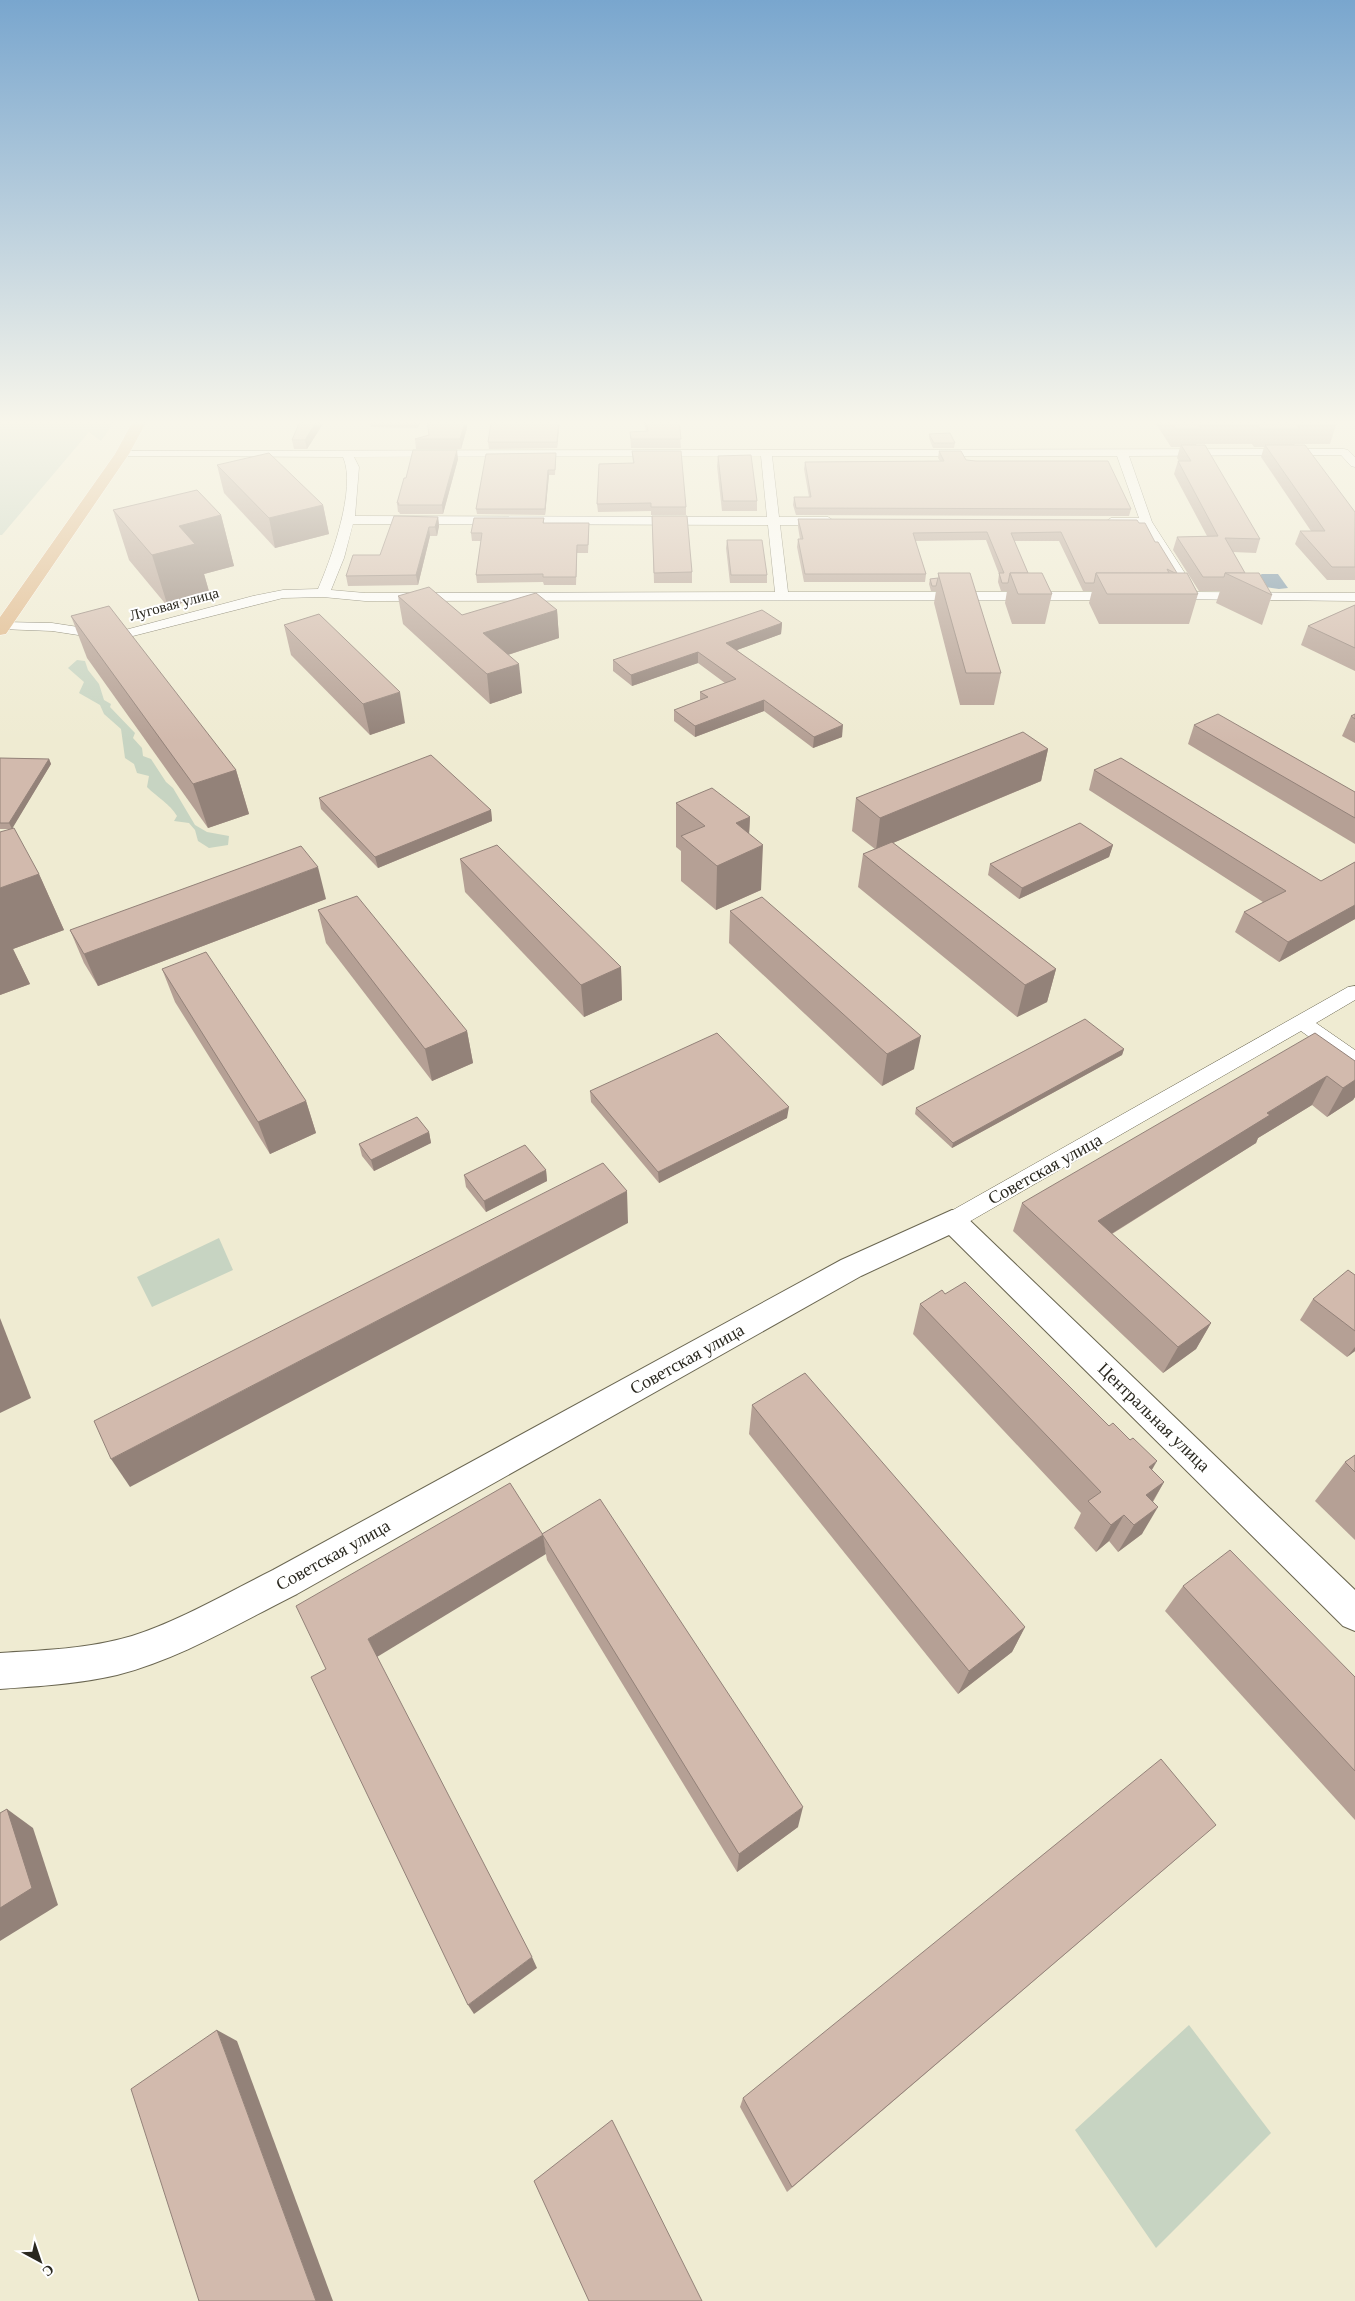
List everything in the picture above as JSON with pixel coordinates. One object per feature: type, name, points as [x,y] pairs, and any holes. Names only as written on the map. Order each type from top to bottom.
[{"type":"main road","points":[[2,628],[72,526]]},
{"type":"street","points":[[323,593],[338,558],[346,526]]},
{"type":"street","points":[[773,526],[782,597]]},
{"type":"street","points":[[1149,526],[1193,596]]},
{"type":"street","name":"Луговая улица","points":[[2,628],[52,627],[98,634],[125,634],[253,600],[283,594],[323,593],[365,597],[1135,596]]},
{"type":"street","points":[[1154,596],[1355,597]]},
{"type":"street","name":"Советская улица","points":[[0,1672],[104,1660],[132,1653],[200,1624],[285,1582],[850,1268],[952,1221],[1355,992]]},
{"type":"street","points":[[1303,1023],[1355,1060]]},
{"type":"street","name":"Центральная улица","points":[[952,1221],[1355,1614]]},
{"type":"green space","points":[[0,526],[9,526],[2,535],[0,535]]},
{"type":"green space","points":[[77,660],[85,661],[88,670],[99,684],[104,700],[111,704],[110,707],[135,733],[133,738],[142,748],[143,756],[151,759],[166,782],[173,788],[195,825],[207,832],[229,836],[228,845],[209,848],[198,841],[195,830],[189,823],[174,821],[177,816],[174,812],[147,787],[149,776],[137,773],[134,764],[125,758],[121,729],[104,714],[100,705],[79,693],[84,682],[68,668]]},
{"type":"green space","points":[[219,1238],[233,1270],[152,1307],[137,1277]]},
{"type":"green space","points":[[1189,2025],[1271,2133],[1156,2248],[1075,2130]]},
{"type":"water","points":[[1262,574],[1278,574],[1288,588],[1265,587],[1258,576]]},
{"type":"building","points":[[127,526],[179,526],[195,544],[152,555]]},
{"type":"building","points":[[390,526],[435,526],[429,527],[416,575],[346,576],[353,555],[380,555]]},
{"type":"building","points":[[472,526],[589,526],[588,545],[577,545],[576,577],[543,577],[543,574],[476,575],[482,533],[471,533]]},
{"type":"building","points":[[652,526],[688,526],[692,572],[654,573]]},
{"type":"building","points":[[800,526],[1147,526],[1155,542],[1158,542],[1177,573],[1167,569],[1169,573],[1096,573],[1094,583],[1085,583],[1061,532],[1011,533],[1028,573],[1010,573],[1008,583],[1002,583],[999,573],[1004,573],[987,532],[913,533],[926,574],[805,574],[798,539],[803,539]]},
{"type":"building","points":[[1213,526],[1253,526],[1260,539],[1225,538],[1245,573],[1225,573],[1224,577],[1203,577],[1177,537],[1218,536]]},
{"type":"building","points":[[1322,526],[1355,526],[1355,567],[1332,567],[1300,531],[1325,531]]},
{"type":"building","points":[[727,540],[762,540],[767,575],[731,575]]},
{"type":"building","points":[[938,573],[970,573],[1001,673],[966,673]]},
{"type":"building","points":[[1010,573],[1042,573],[1052,594],[1018,594]]},
{"type":"building","points":[[1096,573],[1187,573],[1198,594],[1107,594]]},
{"type":"building","points":[[1225,573],[1259,573],[1272,595]]},
{"type":"building","points":[[938,578],[936,586],[932,586],[930,579]]},
{"type":"building","points":[[429,587],[462,615],[536,593],[557,610],[483,633],[519,664],[487,674],[398,596]]},
{"type":"building","points":[[1355,605],[1355,648],[1308,626]]},
{"type":"building","points":[[109,606],[236,770],[193,784],[71,616]]},
{"type":"building","points":[[762,610],[782,623],[726,643],[843,725],[814,737],[764,700],[695,726],[674,710],[708,697],[700,692],[736,679],[698,652],[631,675],[613,660]]},
{"type":"building","points":[[319,614],[400,692],[363,704],[284,625]]},
{"type":"building","points":[[1218,714],[1355,792],[1355,818],[1194,725]]},
{"type":"building","points":[[1023,732],[1048,749],[880,818],[856,798]]},
{"type":"building","points":[[431,755],[491,810],[375,857],[319,798]]},
{"type":"building","points":[[0,758],[49,759],[9,823],[0,823]]},
{"type":"building","points":[[1121,758],[1321,881],[1355,862],[1355,905],[1288,942],[1244,912],[1286,891],[1094,770]]},
{"type":"building","points":[[712,788],[750,817],[736,823],[763,845],[717,866],[681,836],[705,826],[676,803]]},
{"type":"building","points":[[1080,823],[1113,845],[1022,888],[990,864]]},
{"type":"building","points":[[14,828],[39,874],[0,888],[0,832]]},
{"type":"building","points":[[892,842],[1056,969],[1025,985],[863,854]]},
{"type":"building","points":[[497,845],[621,967],[581,985],[460,859]]},
{"type":"building","points":[[301,846],[318,867],[84,954],[70,930]]},
{"type":"building","points":[[357,896],[467,1031],[425,1049],[318,910]]},
{"type":"building","points":[[762,897],[921,1036],[887,1054],[730,911]]},
{"type":"building","points":[[206,952],[306,1101],[258,1122],[162,969]]},
{"type":"building","points":[[1085,1019],[1124,1049],[953,1143],[916,1108]]},
{"type":"building","points":[[717,1033],[789,1107],[658,1172],[590,1091]]},
{"type":"building","points":[[1315,1033],[1355,1061],[1355,1080],[1343,1088],[1327,1076],[1267,1113],[1270,1115],[1098,1221],[1211,1323],[1178,1347],[1022,1203]]},
{"type":"building","points":[[417,1117],[429,1132],[371,1160],[359,1144]]},
{"type":"building","points":[[525,1145],[546,1170],[484,1201],[464,1175]]},
{"type":"building","points":[[603,1163],[627,1191],[111,1459],[94,1421]]},
{"type":"building","points":[[1348,1270],[1355,1275],[1355,1331],[1313,1299]]},
{"type":"building","points":[[965,1282],[1109,1426],[1113,1423],[1130,1440],[1133,1438],[1157,1461],[1149,1467],[1164,1482],[1146,1495],[1158,1507],[1134,1525],[1124,1515],[1111,1525],[1088,1501],[1101,1492],[920,1304],[942,1290],[945,1294]]},
{"type":"building","points":[[805,1373],[1025,1627],[969,1671],[752,1405]]},
{"type":"building","points":[[1355,1455],[1355,1472],[1345,1462]]},
{"type":"building","points":[[510,1483],[543,1535],[368,1639],[532,1957],[468,2005],[311,1677],[326,1669],[296,1606]]},
{"type":"building","points":[[600,1499],[803,1807],[739,1854],[542,1534]]},
{"type":"building","points":[[1230,1550],[1355,1677],[1355,1771],[1183,1586]]},
{"type":"building","points":[[1161,1759],[1216,1825],[792,2187],[743,2098]]},
{"type":"building","points":[[7,1809],[32,1888],[0,1908],[0,1813]]},
{"type":"building","points":[[217,2030],[316,2301],[199,2301],[131,2089]]},
{"type":"building","points":[[612,2120],[702,2301],[589,2301],[534,2181]]}]
